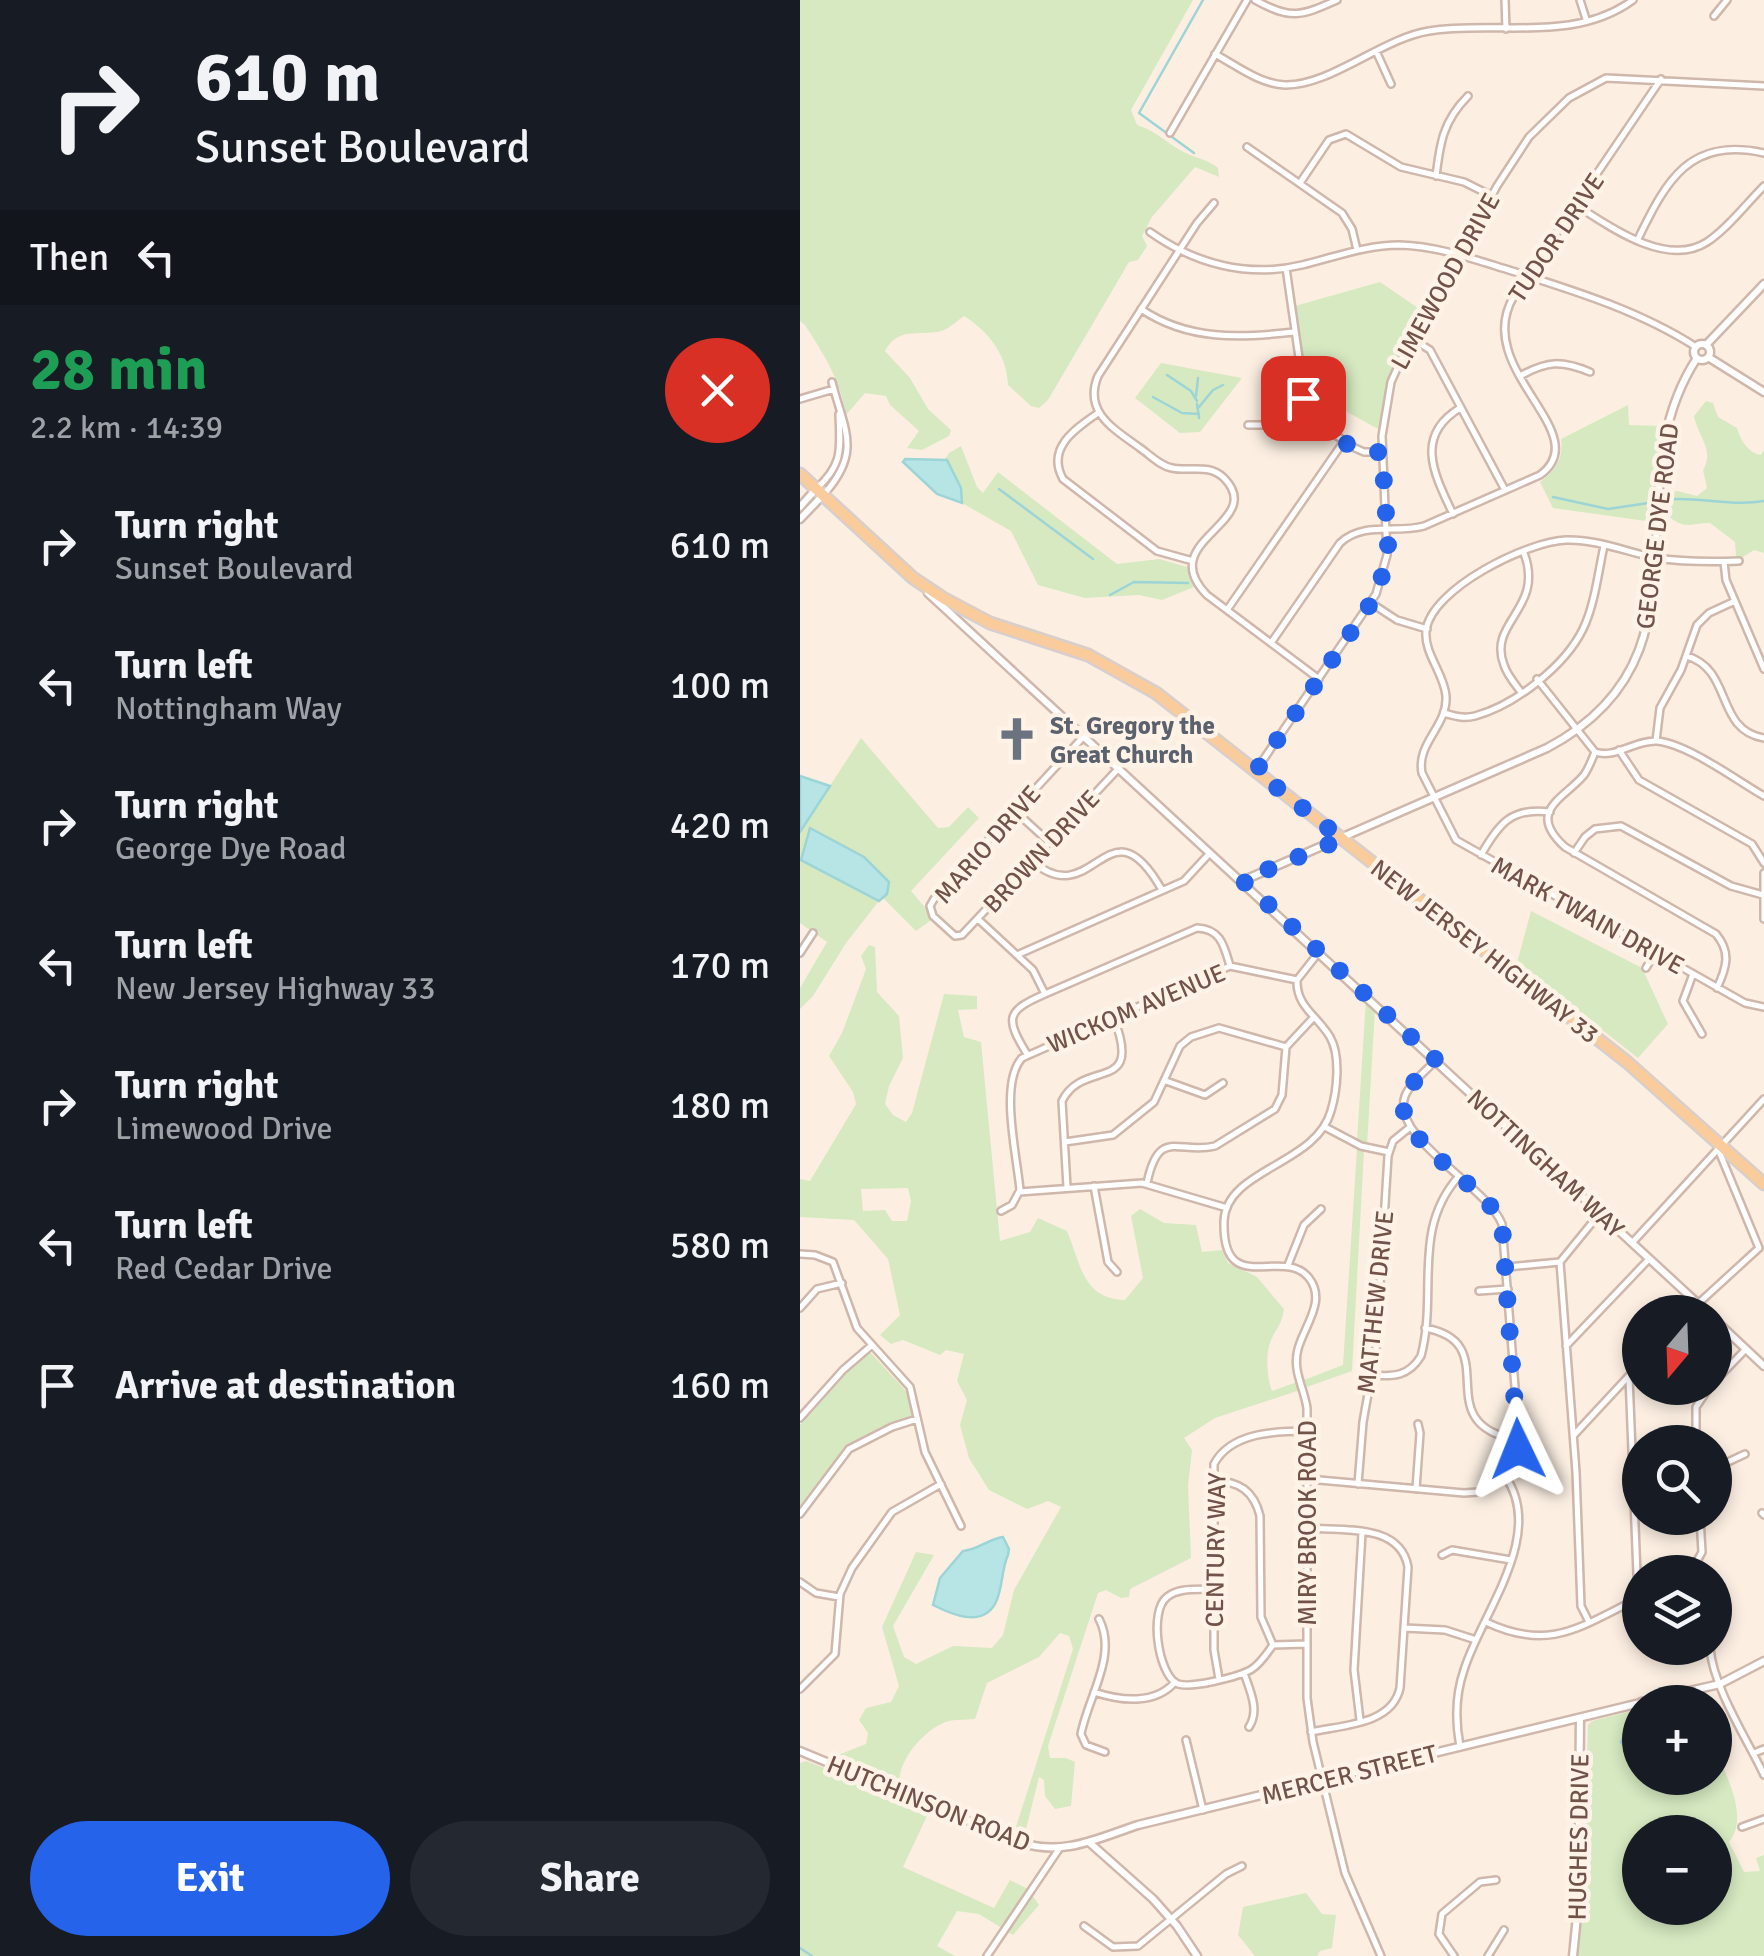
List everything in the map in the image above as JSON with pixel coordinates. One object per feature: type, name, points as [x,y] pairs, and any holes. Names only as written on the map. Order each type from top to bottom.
[{"type":"main road","name":"NEW JERSEY HIGHWAY 33","points":[[800,474],[913,578],[955,606],[990,623],[1067,647],[1154,692],[1627,1062],[1764,1184]]},
{"type":"street","points":[[1170,133],[1246,0]]},
{"type":"street","points":[[1256,0],[1292,15],[1337,0]]},
{"type":"street","points":[[1506,0],[1506,29]]},
{"type":"street","points":[[1580,0],[1586,20]]},
{"type":"street","points":[[1215,54],[1264,81],[1287,85],[1310,80],[1430,31],[1556,28],[1633,0]]},
{"type":"street","points":[[1714,16],[1727,0]]},
{"type":"street","points":[[1376,51],[1391,84]]},
{"type":"street","name":"LIMEWOOD DRIVE","points":[[1256,771],[1371,603],[1386,566],[1382,452],[1388,396],[1411,338],[1529,137],[1556,108],[1598,80],[1614,77],[1764,86]]},
{"type":"street","name":"TUDOR DRIVE","points":[[1271,644],[1346,538],[1362,530],[1416,528],[1544,472],[1556,452],[1554,436],[1507,350],[1504,326],[1510,303],[1662,80]]},
{"type":"street","points":[[1436,176],[1444,128],[1468,96]]},
{"type":"street","points":[[1300,182],[1330,140],[1346,134],[1401,167],[1464,182],[1492,196]]},
{"type":"street","points":[[1248,147],[1342,213],[1352,229],[1357,250]]},
{"type":"street","points":[[1638,239],[1647,220],[1691,160],[1718,150],[1764,154]]},
{"type":"street","points":[[1576,205],[1666,250],[1695,248],[1713,238],[1764,186]]},
{"type":"street","points":[[1214,204],[1096,382],[1094,400],[1105,422],[1164,465],[1212,470],[1229,484],[1233,495],[1231,512],[1221,526],[1201,541],[1193,561],[1199,586],[1319,679]]},
{"type":"street","points":[[1150,232],[1180,250],[1237,268],[1286,268],[1357,250],[1401,245],[1460,256],[1528,276],[1662,326],[1696,347],[1706,345],[1764,284]]},
{"type":"street","points":[[1286,268],[1306,406],[1320,425],[1344,441],[1364,452],[1382,452]]},
{"type":"street","points":[[1141,309],[1174,327],[1225,337],[1294,332]]},
{"type":"street","points":[[1411,338],[1430,350],[1505,490]]},
{"type":"street","points":[[1706,345],[1710,350],[1708,357]]},
{"type":"street","points":[[1696,347],[1697,358],[1708,357],[1764,392]]},
{"type":"street","name":"GEORGE DYE ROAD","points":[[1242,880],[1548,748],[1576,731],[1608,702],[1636,658],[1652,608],[1665,434],[1677,395],[1697,358]]},
{"type":"street","points":[[1520,376],[1556,362],[1590,372]]},
{"type":"street","points":[[800,399],[833,386],[845,430],[846,460],[840,476],[800,506]]},
{"type":"street","points":[[1248,425],[1278,425],[1306,406]]},
{"type":"street","points":[[1452,514],[1434,472],[1433,438],[1440,421],[1460,407]]},
{"type":"street","points":[[1098,413],[1060,446],[1057,464],[1063,479],[1157,551],[1193,561]]},
{"type":"street","points":[[1227,610],[1344,441]]},
{"type":"street","points":[[800,518],[819,492]]},
{"type":"street","points":[[1604,546],[1582,631],[1564,657],[1521,692],[1475,716],[1444,713],[1445,692],[1428,646],[1426,628],[1433,611],[1461,582],[1524,552],[1562,540],[1604,546],[1656,558],[1740,562]]},
{"type":"street","points":[[1521,692],[1506,670],[1501,650],[1505,631],[1528,590],[1530,571],[1524,552]]},
{"type":"street","points":[[1724,562],[1734,602],[1764,670]]},
{"type":"street","name":"NOTTINGHAM WAY","points":[[913,578],[1687,1295]]},
{"type":"street","points":[[1656,741],[1660,708],[1701,620],[1734,602]]},
{"type":"street","points":[[1371,603],[1397,620],[1426,628]]},
{"type":"street","points":[[988,646],[985,636],[990,623]]},
{"type":"street","points":[[1687,656],[1710,668],[1738,725],[1764,738]]},
{"type":"street","points":[[1538,679],[1595,752],[1608,754],[1639,742],[1656,741],[1679,748],[1764,796]]},
{"type":"street","name":"MARK TWAIN DRIVE","points":[[1444,713],[1421,756],[1422,773],[1452,836],[1717,988],[1745,1003],[1764,1007]]},
{"type":"street","name":"MARIO DRIVE","points":[[962,936],[955,936],[933,916],[930,910],[934,899],[1085,735]]},
{"type":"street","points":[[1619,750],[1639,780],[1752,844],[1764,863]]},
{"type":"street","points":[[1595,752],[1586,772],[1560,794],[1550,812],[1550,827],[1556,838],[1574,853],[1716,934],[1727,960],[1717,988]]},
{"type":"street","name":"BROWN DRIVE","points":[[962,936],[1120,767]]},
{"type":"street","points":[[1481,854],[1496,829],[1511,815],[1529,810],[1550,812]]},
{"type":"street","points":[[1015,811],[1049,842]]},
{"type":"street","points":[[1574,853],[1595,829],[1621,826],[1731,886],[1762,895]]},
{"type":"street","points":[[1032,861],[1051,874],[1069,877],[1106,855],[1124,852],[1145,862],[1162,890]]},
{"type":"street","points":[[1017,955],[1186,880],[1211,852]]},
{"type":"street","points":[[1764,874],[1764,919]]},
{"type":"street","points":[[978,919],[1037,975],[1045,994]]},
{"type":"street","points":[[1027,1054],[1012,1029],[1013,1014],[1022,1004],[1045,994],[1198,928],[1209,929],[1220,937],[1230,966]]},
{"type":"street","points":[[800,952],[812,933]]},
{"type":"street","points":[[1319,952],[1297,980],[1300,999],[1327,1032],[1336,1051],[1333,1104],[1325,1127],[1306,1148],[1240,1188],[1226,1208],[1225,1230],[1238,1262],[1252,1268],[1288,1265],[1304,1225],[1322,1209]]},
{"type":"street","points":[[1646,968],[1655,953]]},
{"type":"street","name":"WICKOM AVENUE","points":[[1019,1192],[1010,1080],[1014,1068],[1027,1054],[1230,966],[1297,980]]},
{"type":"street","points":[[1693,974],[1683,1001],[1702,1034]]},
{"type":"street","points":[[1068,1188],[1061,1106],[1066,1093],[1114,1068],[1123,1056],[1123,1042],[1113,1016]]},
{"type":"street","points":[[1147,1183],[1153,1160],[1167,1148],[1178,1144],[1215,1146],[1275,1109],[1282,1096],[1286,1047],[1312,1018]]},
{"type":"street","points":[[1065,1142],[1113,1135],[1154,1102],[1183,1042],[1209,1029],[1286,1047]]},
{"type":"street","points":[[1308,1480],[1472,1493],[1491,1487],[1514,1464],[1519,1440],[1500,1218],[1409,1128],[1403,1112],[1406,1094],[1436,1060]]},
{"type":"street","points":[[1166,1080],[1205,1095],[1223,1082]]},
{"type":"street","points":[[1632,1243],[1764,1099]]},
{"type":"street","points":[[1325,1127],[1368,1149],[1389,1152],[1397,1136],[1409,1128]]},
{"type":"street","points":[[1707,1295],[1760,1248],[1720,1147]]},
{"type":"street","name":"MATTHEW DRIVE","points":[[1358,1484],[1372,1374],[1389,1152]]},
{"type":"street","points":[[1372,1374],[1401,1375],[1415,1366],[1423,1351],[1433,1218],[1444,1194],[1459,1176]]},
{"type":"street","points":[[1000,1211],[1012,1205],[1019,1192],[1147,1183],[1226,1208]]},
{"type":"street","points":[[1094,1186],[1108,1262],[1117,1272]]},
{"type":"street","points":[[1590,1622],[1581,1606],[1560,1262],[1600,1214]]},
{"type":"street","points":[[800,1254],[833,1262],[853,1322],[910,1386],[926,1452],[961,1526]]},
{"type":"street","points":[[1566,1346],[1648,1259]]},
{"type":"street","points":[[1506,1267],[1560,1262]]},
{"type":"street","name":"MIRY BROOK ROAD","points":[[1288,1265],[1306,1275],[1316,1297],[1296,1357],[1296,1371],[1306,1398],[1308,1431],[1306,1698],[1345,1873],[1381,1956]]},
{"type":"street","points":[[800,1308],[817,1290],[842,1283]]},
{"type":"street","points":[[1479,1291],[1508,1290]]},
{"type":"street","points":[[1424,1328],[1446,1332],[1460,1343],[1470,1406],[1480,1424],[1498,1436],[1519,1440]]},
{"type":"street","points":[[1732,1336],[1764,1366]]},
{"type":"street","points":[[800,1418],[843,1370],[872,1345]]},
{"type":"street","points":[[1732,1364],[1746,1349]]},
{"type":"street","points":[[1573,1436],[1622,1383]]},
{"type":"street","points":[[1629,1405],[1637,1555]]},
{"type":"street","points":[[800,1514],[848,1449],[916,1420]]},
{"type":"street","points":[[1416,1489],[1418,1424]]},
{"type":"street","name":"CENTURY WAY","points":[[1219,1679],[1214,1650],[1213,1589],[1216,1460],[1228,1448],[1267,1432],[1308,1431]]},
{"type":"street","points":[[1732,1460],[1745,1454]]},
{"type":"street","points":[[1460,1746],[1457,1700],[1462,1674],[1512,1560],[1518,1502],[1505,1476]]},
{"type":"street","points":[[1213,1481],[1240,1486],[1257,1504],[1260,1616],[1273,1645]]},
{"type":"street","points":[[800,1690],[838,1647],[839,1597],[852,1568],[892,1512],[941,1484]]},
{"type":"street","points":[[1308,1528],[1389,1538],[1405,1555],[1408,1567],[1397,1700],[1385,1713],[1311,1732]]},
{"type":"street","points":[[1360,1720],[1354,1670],[1362,1532]]},
{"type":"street","points":[[1442,1555],[1452,1550],[1512,1560]]},
{"type":"street","points":[[800,1582],[816,1593],[839,1597]]},
{"type":"street","points":[[1213,1589],[1175,1592],[1158,1607],[1156,1624],[1167,1671],[1175,1682],[1188,1686],[1244,1673],[1260,1663],[1273,1645]]},
{"type":"street","points":[[1486,1622],[1520,1635],[1552,1637],[1622,1607]]},
{"type":"street","points":[[1099,1619],[1106,1644],[1081,1734],[1086,1744],[1105,1752]]},
{"type":"street","points":[[1404,1628],[1445,1630],[1476,1640]]},
{"type":"street","points":[[1273,1645],[1307,1644]]},
{"type":"street","name":"MERCER STREET","points":[[1716,1685],[1764,1661]]},
{"type":"street","points":[[1712,1665],[1764,1775]]},
{"type":"street","points":[[1244,1673],[1254,1707],[1254,1720],[1249,1728]]},
{"type":"street","points":[[800,1676],[808,1682]]},
{"type":"street","points":[[1094,1692],[1126,1701],[1162,1693],[1175,1682]]},
{"type":"street","name":"MERCER STREET","points":[[1059,1849],[1138,1826],[1622,1708]]},
{"type":"street","name":"HUGHES DRIVE","points":[[1573,1956],[1578,1906],[1580,1718]]},
{"type":"street","points":[[1186,1740],[1203,1810]]},
{"type":"street","points":[[1754,1753],[1764,1749]]},
{"type":"street","name":"HUTCHINSON ROAD","points":[[800,1751],[1022,1844],[1059,1849]]},
{"type":"street","points":[[1742,1827],[1764,1819]]},
{"type":"street","points":[[1090,1843],[1172,1919],[1197,1956]]},
{"type":"street","points":[[988,1956],[1059,1849]]},
{"type":"street","points":[[1084,1926],[1108,1945],[1125,1949],[1143,1943],[1226,1874],[1242,1866]]},
{"type":"street","points":[[1454,1956],[1439,1934],[1442,1914],[1480,1882],[1496,1880]]},
{"type":"street","points":[[1488,1956],[1504,1930]]},
{"type":"green space","points":[[800,0],[1193,0],[1131,110],[1137,125],[1214,165],[1219,177],[1195,167],[1152,217],[1142,236],[1147,246],[1138,260],[1129,262],[1048,400],[1039,408],[1031,406],[1008,385],[995,345],[964,316],[944,330],[897,337],[885,351],[910,378],[928,409],[951,430],[949,436],[922,450],[907,448],[919,431],[890,405],[886,396],[865,393],[846,415],[830,368],[800,321]]},
{"type":"green space","points":[[1380,282],[1424,312],[1393,370],[1380,430],[1338,407],[1344,394],[1334,373],[1304,377],[1295,306]]},
{"type":"green space","points":[[1161,363],[1242,378],[1200,432],[1180,433],[1135,398]]},
{"type":"green space","points":[[1706,401],[1713,403],[1718,417],[1737,428],[1748,448],[1761,455],[1764,450],[1764,553],[1754,550],[1743,557],[1736,556],[1735,542],[1710,523],[1683,524],[1666,514],[1668,493],[1697,496],[1707,488],[1703,470],[1706,450],[1694,416]]},
{"type":"green space","points":[[1628,405],[1629,425],[1662,426],[1653,522],[1553,508],[1540,482],[1557,464],[1561,439]]},
{"type":"green space","points":[[961,446],[983,493],[998,472],[1117,564],[1159,559],[1187,567],[1194,587],[1162,600],[1139,595],[1085,598],[1038,585],[1011,531],[962,503],[961,488],[945,459]]},
{"type":"green space","points":[[861,738],[938,828],[949,827],[968,807],[979,818],[911,891],[934,918],[916,931],[883,898],[887,894],[864,857],[810,829],[841,880],[879,901],[800,1009],[800,988],[827,942],[800,923],[800,832]]},
{"type":"green space","points":[[1531,911],[1642,968],[1668,1024],[1638,1058],[1517,963]]},
{"type":"green space","points":[[869,945],[875,947],[877,992],[899,1016],[903,1058],[885,1104],[893,1115],[906,1122],[912,1113],[944,994],[977,996],[977,1009],[958,1010],[964,1037],[981,1042],[1000,1241],[1030,1232],[1038,1218],[1067,1231],[1080,1268],[1092,1287],[1100,1294],[1125,1300],[1143,1278],[1131,1216],[1140,1209],[1164,1223],[1196,1225],[1202,1252],[1222,1250],[1228,1263],[1257,1277],[1284,1309],[1269,1346],[1269,1380],[1272,1391],[1297,1382],[1300,1390],[1215,1418],[1184,1438],[1192,1450],[1188,1486],[1191,1558],[1130,1589],[1129,1597],[1121,1598],[1106,1590],[1098,1593],[1048,1746],[1050,1758],[1075,1762],[1071,1806],[1055,1809],[1045,1796],[1044,1780],[1039,1777],[1024,1837],[1014,1833],[1073,1649],[1069,1636],[1060,1633],[1039,1657],[987,1683],[975,1719],[946,1722],[927,1733],[902,1767],[900,1785],[833,1757],[866,1744],[868,1733],[859,1720],[866,1708],[891,1702],[899,1686],[882,1627],[916,1552],[934,1555],[893,1626],[904,1657],[916,1664],[953,1646],[992,1648],[1003,1635],[1014,1590],[1061,1507],[1048,1501],[1027,1509],[989,1490],[969,1458],[960,1425],[967,1400],[957,1381],[964,1354],[946,1350],[940,1355],[903,1340],[891,1344],[880,1335],[900,1315],[888,1259],[854,1220],[800,1217],[800,1179],[810,1181],[856,1104],[853,1092],[829,1056],[866,969],[861,956]],"holes":[[[908,1188],[911,1201],[907,1221],[892,1221],[885,1210],[863,1211],[861,1189]]]},
{"type":"green space","points":[[1366,999],[1375,1008],[1367,1146],[1357,1141]]},
{"type":"green space","points":[[1357,1148],[1364,1151],[1352,1371],[1307,1387],[1304,1380],[1343,1365]]},
{"type":"green space","points":[[870,1352],[908,1393],[913,1416],[860,1440],[825,1473],[800,1506],[800,1425]]},
{"type":"green space","points":[[1622,1714],[1622,1795],[1732,1794],[1736,1808],[1732,1837],[1732,1815],[1622,1815],[1622,1925],[1732,1925],[1732,1848],[1744,1872],[1760,1871],[1756,1858],[1764,1855],[1764,1956],[1576,1956],[1583,1882],[1588,1725]]},
{"type":"green space","points":[[806,1761],[856,1780],[859,1789],[927,1816],[903,1867],[994,1908],[1010,1880],[1028,1889],[1039,1905],[1013,1935],[979,1914],[957,1911],[937,1946],[955,1956],[800,1956],[800,1763]]},
{"type":"green space","points":[[1306,1893],[1322,1914],[1336,1915],[1332,1948],[1317,1956],[1255,1956],[1238,1935],[1243,1907]]},
{"type":"water","points":[[947,460],[961,488],[962,503],[937,494],[903,462]]},
{"type":"water","points":[[800,776],[830,786],[800,832]]},
{"type":"water","points":[[810,828],[864,857],[889,882],[887,894],[879,901],[801,860]]},
{"type":"water","points":[[1003,1537],[1008,1555],[998,1598],[989,1611],[982,1616],[966,1617],[933,1605],[940,1578],[963,1551]]},
{"type":"waterway","points":[[1194,153],[1139,113],[1203,0]]},
{"type":"waterway","points":[[1167,375],[1191,391],[1197,401]]},
{"type":"waterway","points":[[1196,396],[1198,378]]},
{"type":"waterway","points":[[1199,407],[1213,390],[1223,385]]},
{"type":"waterway","points":[[1153,397],[1182,413],[1199,414]]},
{"type":"waterway","points":[[1197,404],[1199,418]]},
{"type":"waterway","points":[[999,489],[1093,559]]},
{"type":"waterway","points":[[1553,497],[1608,509],[1655,502]]},
{"type":"waterway","points":[[1662,500],[1764,501]]},
{"type":"waterway","points":[[1110,595],[1134,582],[1188,583]]},
{"type":"waterway","points":[[800,1948],[812,1956]]},
{"type":"place","name":"St. Gregory the Great Church","points":[[1017,739]]},
{"type":"route","points":[[1303,398],[1320,425],[1358,450],[1382,452],[1386,566],[1371,603],[1256,771],[1342,839],[1242,880],[1436,1060],[1409,1089],[1403,1112],[1412,1131],[1500,1218],[1504,1230],[1518,1449]]}]
